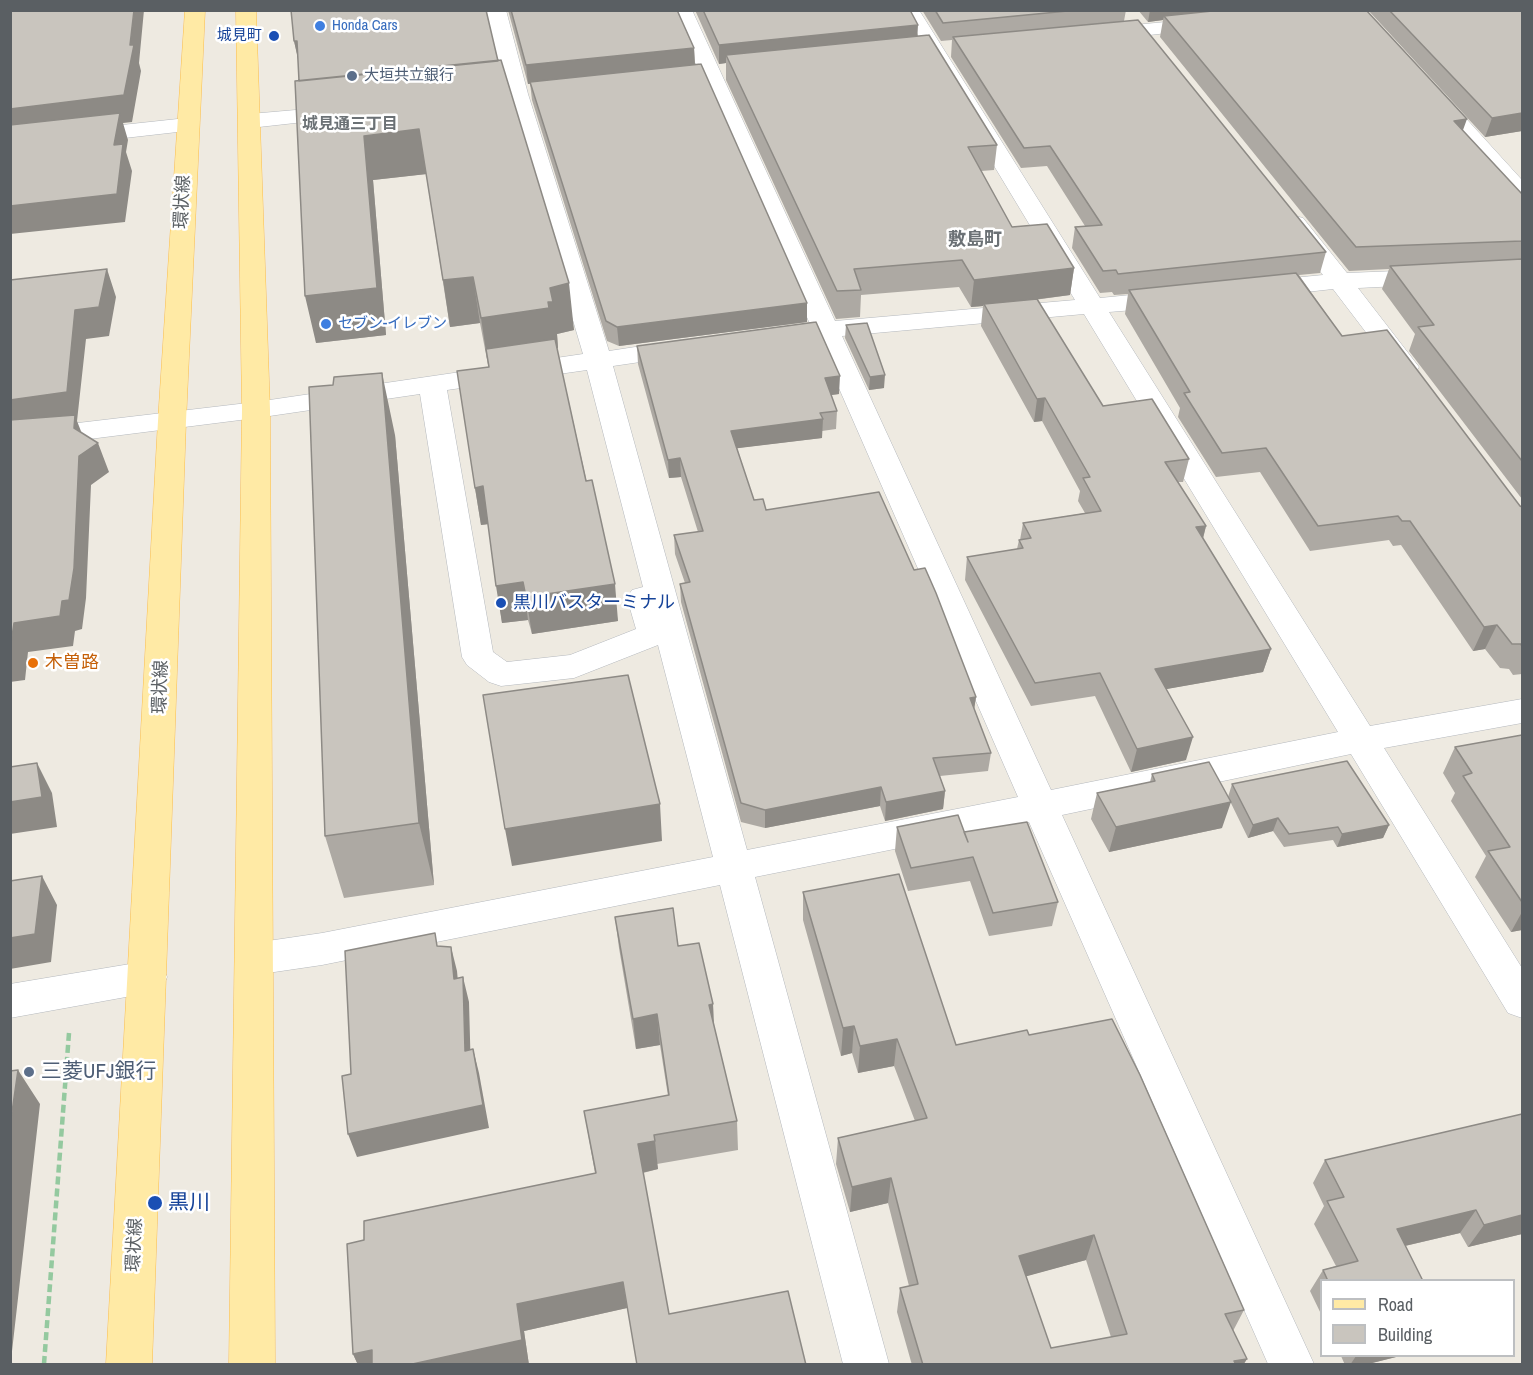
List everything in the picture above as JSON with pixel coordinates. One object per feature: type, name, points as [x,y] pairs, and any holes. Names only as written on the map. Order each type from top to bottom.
[{"type":"main road","name":"環状線","points":[[129,1365],[172,421],[195,10]]},
{"type":"main road","points":[[246,10],[256,410],[252,1365]]},
{"type":"street","points":[[496,10],[507,95],[591,360],[734,867],[866,1365]]},
{"type":"street","points":[[682,10],[828,329],[1292,1365]]},
{"type":"street","points":[[909,10],[1522,1001]]},
{"type":"street","points":[[1126,10],[1149,39]]},
{"type":"street","points":[[1084,35],[1149,39],[1225,23]]},
{"type":"street","points":[[1419,81],[1522,193]]},
{"type":"street","points":[[507,95],[540,92]]},
{"type":"street","points":[[250,121],[356,110]]},
{"type":"street","points":[[10,144],[187,124]]},
{"type":"street","points":[[1282,206],[1418,383]]},
{"type":"street","points":[[1235,292],[1341,281],[1522,273]]},
{"type":"street","points":[[747,339],[828,329],[1200,296]]},
{"type":"street","points":[[10,440],[256,410],[701,345]]},
{"type":"street","points":[[432,384],[478,657],[501,674],[574,666],[653,635],[591,360]]},
{"type":"street","points":[[254,959],[322,949],[1360,740],[1522,711]]},
{"type":"street","points":[[10,1001],[148,977]]},
{"type":"path","points":[[44,1365],[72,990]]},
{"type":"building","points":[[10,10],[134,10],[130,45],[134,45],[124,95],[10,109]]},
{"type":"building","points":[[291,10],[486,10],[498,61],[299,81],[297,41],[294,41]]},
{"type":"building","points":[[511,10],[677,10],[694,48],[526,65]]},
{"type":"building","points":[[703,10],[910,10],[918,25],[719,45]]},
{"type":"building","points":[[935,10],[1078,10],[943,23]]},
{"type":"building","points":[[1222,10],[1366,10],[1467,119],[1454,121],[1522,194],[1522,241],[1356,247],[1164,16]]},
{"type":"building","points":[[1389,10],[1522,10],[1522,113],[1492,118]]},
{"type":"building","points":[[1138,20],[1326,252],[1118,274],[1116,270],[1103,271],[1075,227],[1102,225],[1050,146],[1024,148],[953,37]]},
{"type":"building","points":[[929,35],[997,145],[968,147],[1012,227],[1047,224],[1074,268],[974,280],[962,260],[854,269],[861,290],[837,291],[726,55]]},
{"type":"building","points":[[501,60],[569,283],[550,288],[553,302],[548,302],[549,308],[481,318],[473,277],[443,280],[419,129],[364,136],[377,288],[305,296],[295,81]]},
{"type":"building","points":[[701,64],[807,303],[617,327],[606,321],[530,82]]},
{"type":"building","points":[[120,113],[114,145],[123,144],[117,194],[10,206],[10,125]]},
{"type":"building","points":[[1522,259],[1522,461],[1418,327],[1434,325],[1390,266]]},
{"type":"building","points":[[107,269],[99,307],[75,310],[67,392],[10,400],[10,280]]},
{"type":"building","points":[[1296,273],[1342,336],[1387,330],[1522,507],[1522,647],[1521,644],[1512,644],[1497,625],[1484,627],[1410,521],[1402,521],[1398,516],[1318,526],[1266,448],[1222,453],[1184,393],[1190,392],[1129,290]]},
{"type":"building","points":[[1037,299],[1103,406],[1152,399],[1189,459],[1165,462],[1206,526],[1196,527],[1271,649],[1155,669],[1193,737],[1137,749],[1100,673],[1035,683],[967,557],[1023,548],[1019,540],[1031,538],[1023,523],[1101,511],[1083,478],[1090,477],[1045,398],[1037,399],[984,304]]},
{"type":"building","points":[[816,322],[840,376],[825,378],[837,411],[820,413],[823,419],[731,431],[754,500],[763,499],[766,510],[879,492],[914,570],[925,568],[936,593],[976,697],[970,698],[991,753],[933,758],[945,791],[886,802],[881,787],[765,810],[741,803],[680,584],[690,582],[674,535],[703,531],[680,458],[668,460],[637,346]]},
{"type":"building","points":[[867,323],[885,375],[870,377],[846,325]]},
{"type":"building","points":[[555,339],[586,481],[592,480],[615,584],[526,597],[523,582],[496,586],[483,486],[475,488],[457,371],[489,367],[486,349]]},
{"type":"building","points":[[382,373],[419,823],[325,836],[309,387],[333,385],[334,377]]},
{"type":"building","points":[[75,415],[74,428],[98,443],[79,456],[74,568],[69,600],[62,601],[60,616],[14,623],[10,650],[10,420]]},
{"type":"building","points":[[628,675],[660,804],[505,829],[483,695]]},
{"type":"building","points":[[1522,735],[1522,902],[1488,851],[1510,847],[1463,776],[1472,773],[1455,747]]},
{"type":"building","points":[[1347,761],[1389,825],[1342,834],[1338,827],[1289,834],[1278,818],[1253,825],[1232,784]]},
{"type":"building","points":[[1209,762],[1231,802],[1116,827],[1097,793],[1155,781],[1152,774]]},
{"type":"building","points":[[37,763],[42,797],[10,802],[10,767]]},
{"type":"building","points":[[958,815],[964,832],[1027,822],[1058,902],[993,913],[973,857],[911,868],[897,827]]},
{"type":"building","points":[[899,874],[956,1045],[1027,1030],[1029,1035],[1112,1019],[1140,1075],[1244,1310],[1225,1314],[1247,1359],[1234,1361],[1236,1365],[923,1365],[900,1288],[918,1284],[891,1178],[852,1187],[838,1138],[927,1118],[897,1039],[860,1046],[854,1026],[843,1028],[803,892]],"holes":[[[1094,1235],[1127,1334],[1051,1348],[1019,1256]]]},
{"type":"building","points":[[42,876],[35,934],[10,938],[10,881]]},
{"type":"building","points":[[673,908],[678,946],[699,943],[713,1004],[709,1005],[737,1121],[654,1135],[655,1141],[638,1144],[669,1314],[788,1291],[806,1365],[637,1365],[623,1282],[517,1304],[522,1340],[408,1365],[372,1365],[372,1350],[353,1354],[347,1244],[364,1240],[364,1221],[596,1173],[584,1111],[669,1095],[657,1014],[633,1019],[615,917]]},
{"type":"building","points":[[435,933],[437,946],[451,947],[454,979],[463,977],[465,1051],[473,1049],[483,1105],[348,1134],[342,1076],[351,1074],[345,951]]},
{"type":"building","points":[[18,1070],[10,1126],[10,1071]]},
{"type":"building","points":[[1522,1114],[1522,1215],[1484,1225],[1476,1210],[1397,1229],[1422,1279],[1327,1279],[1323,1270],[1358,1261],[1327,1201],[1344,1197],[1325,1160]]},
{"type":"place","name":"Honda Cars","points":[[320,26]]},
{"type":"place","name":"城見町","points":[[274,36]]},
{"type":"place","name":"大垣共立銀行","points":[[352,76]]},
{"type":"place","name":"セブン-イレブン","points":[[326,324]]},
{"type":"place","name":"黒川バスターミナル","points":[[501,603]]},
{"type":"place","name":"木曽路","points":[[33,663]]},
{"type":"place","name":"三菱UFJ銀行","points":[[29,1072]]},
{"type":"place","name":"黒川","points":[[155,1203]]},
{"type":"district","name":"城見通三丁目","points":[[350,125]]},
{"type":"district","name":"敷島町","points":[[975,240]]}]
